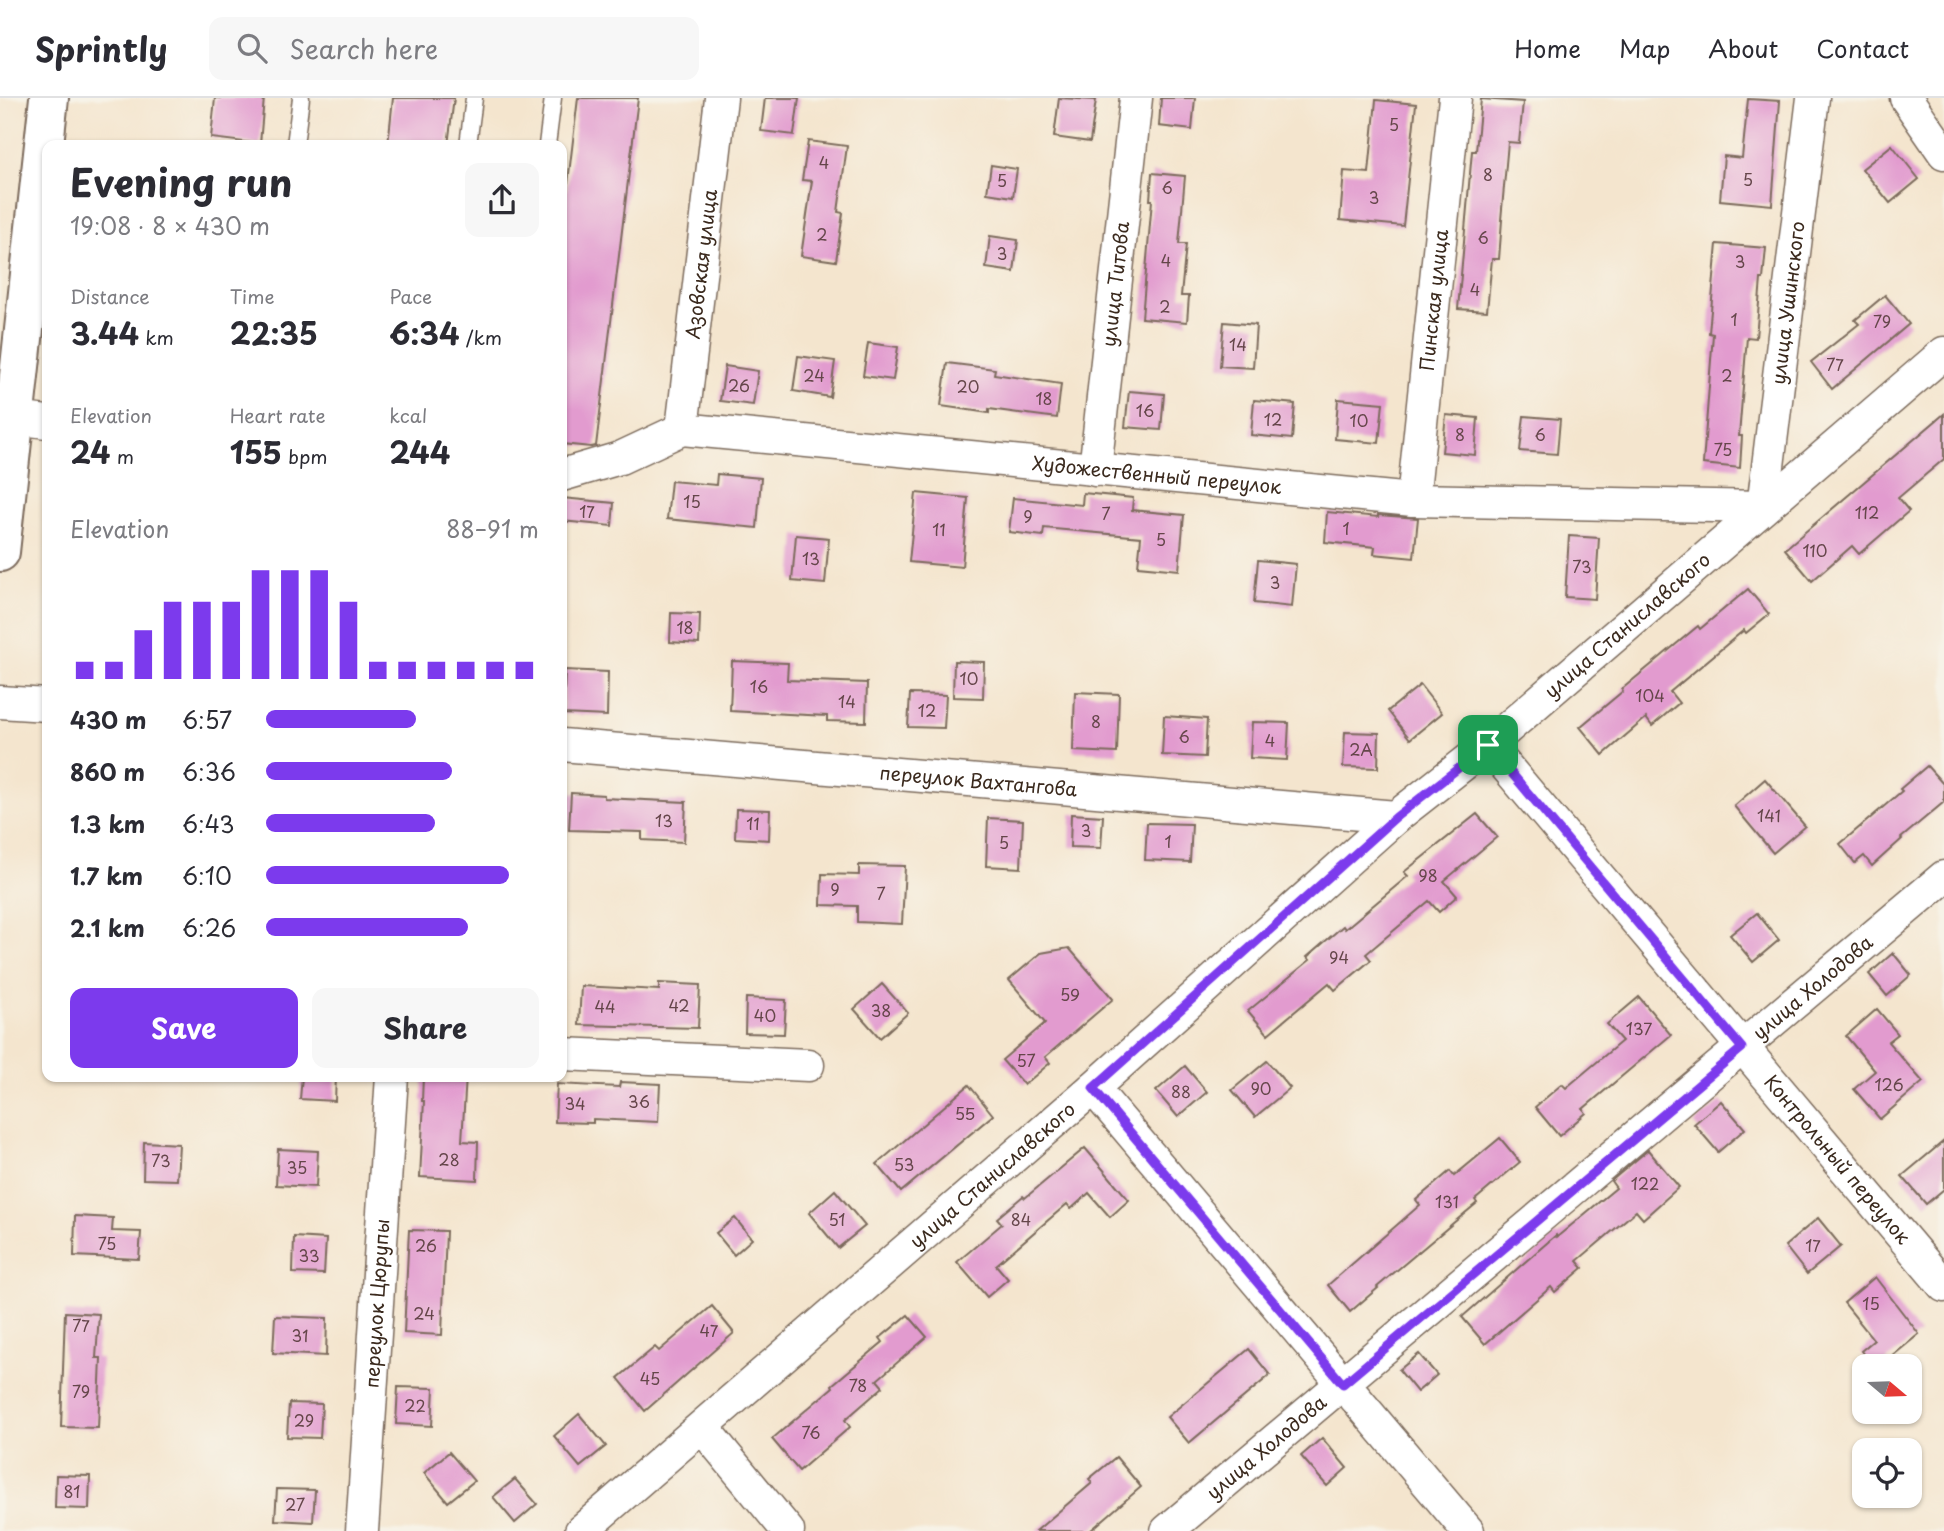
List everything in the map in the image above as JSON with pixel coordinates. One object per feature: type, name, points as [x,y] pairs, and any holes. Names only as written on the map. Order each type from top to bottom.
[{"type":"main road","points":[[43,140],[49,98]]},
{"type":"main road","points":[[0,552],[31,420],[11,346],[42,144]]},
{"type":"street","name":"Азовская улица","points":[[682,429],[721,98]]},
{"type":"street","name":"улица Титова","points":[[1095,470],[1136,98]]},
{"type":"street","name":"Пинская улица","points":[[1413,500],[1455,98]]},
{"type":"street","name":"улица Ушинского","points":[[1763,508],[1813,98]]},
{"type":"street","points":[[1906,98],[1944,153]]},
{"type":"street","name":"улица Станиславского","points":[[581,1531],[1093,1088],[1396,817],[1488,745],[1944,354]]},
{"type":"street","name":"Художественный переулок","points":[[682,429],[1413,500],[1763,508]]},
{"type":"street","points":[[567,474],[620,458],[682,429]]},
{"type":"street","points":[[0,702],[42,705]]},
{"type":"street","name":"переулок Вахтангова","points":[[567,745],[1396,817]]},
{"type":"street","name":"Контрольный переулок","points":[[1488,745],[1944,1286]]},
{"type":"street","name":"улица Холодова","points":[[1167,1531],[1944,877]]},
{"type":"street","points":[[567,1054],[808,1065]]},
{"type":"street","name":"переулок Цюрупы","points":[[362,1531],[391,1082]]},
{"type":"street","points":[[1093,1088],[1468,1531]]},
{"type":"street","points":[[702,1428],[788,1531]]},
{"type":"lane","points":[[296,140],[301,98]]},
{"type":"lane","points":[[469,140],[474,98]]},
{"type":"lane","points":[[548,140],[553,98]]},
{"type":"building","points":[[215,98],[264,98],[260,140],[211,138]]},
{"type":"building","points":[[393,98],[454,98],[449,140],[389,140]]},
{"type":"building","points":[[578,98],[638,98],[596,446],[591,447],[567,445],[567,191]]},
{"type":"building","points":[[765,98],[799,98],[794,135],[761,131]]},
{"type":"building","points":[[1059,98],[1096,100],[1090,142],[1054,137]]},
{"type":"building","points":[[1161,98],[1195,98],[1192,130],[1159,126]]},
{"type":"building","points":[[1481,99],[1523,102],[1519,143],[1508,142],[1499,259],[1492,259],[1487,311],[1458,309],[1472,151],[1476,151]]},
{"type":"building","points":[[1748,99],[1780,101],[1772,205],[1720,200],[1724,156],[1742,158]]},
{"type":"building","points":[[1376,100],[1416,104],[1403,226],[1340,220],[1344,171],[1369,173]]},
{"type":"building","points":[[808,141],[847,146],[838,212],[843,213],[836,261],[801,256],[812,181],[802,180]]},
{"type":"building","points":[[1892,145],[1919,179],[1890,203],[1862,169]]},
{"type":"building","points":[[991,165],[1017,169],[1013,197],[987,193]]},
{"type":"building","points":[[1152,173],[1185,176],[1179,244],[1186,244],[1181,296],[1189,296],[1187,322],[1142,318]]},
{"type":"building","points":[[990,236],[1018,240],[1014,272],[986,268]]},
{"type":"building","points":[[1717,244],[1766,248],[1756,338],[1747,337],[1739,436],[1742,436],[1740,468],[1703,464],[1713,334],[1709,333]]},
{"type":"building","points":[[1885,295],[1909,324],[1832,389],[1811,362],[1859,324],[1855,320]]},
{"type":"building","points":[[1224,322],[1256,325],[1253,368],[1220,366]]},
{"type":"building","points":[[868,343],[898,347],[893,380],[863,376]]},
{"type":"building","points":[[798,356],[835,361],[830,397],[793,391]]},
{"type":"building","points":[[947,363],[995,369],[994,374],[1061,384],[1057,418],[941,406]]},
{"type":"building","points":[[725,366],[758,371],[753,405],[720,401]]},
{"type":"building","points":[[1129,391],[1164,394],[1161,430],[1125,427]]},
{"type":"building","points":[[1338,399],[1383,403],[1379,443],[1335,439]]},
{"type":"building","points":[[1254,400],[1295,404],[1292,439],[1251,435]]},
{"type":"building","points":[[1944,414],[1944,459],[1898,498],[1909,511],[1859,554],[1852,546],[1812,581],[1785,549]]},
{"type":"building","points":[[1446,415],[1478,418],[1475,455],[1442,452]]},
{"type":"building","points":[[1524,416],[1560,419],[1557,454],[1520,451]]},
{"type":"building","points":[[717,474],[761,478],[757,528],[667,519],[671,481],[716,485]]},
{"type":"building","points":[[916,493],[968,498],[962,567],[909,562]]},
{"type":"building","points":[[1083,493],[1133,498],[1132,510],[1184,515],[1179,570],[1138,566],[1141,537],[1044,528],[1043,536],[1009,532],[1013,498],[1082,505]]},
{"type":"building","points":[[567,498],[614,503],[612,526],[567,522]]},
{"type":"building","points":[[1327,512],[1418,518],[1414,558],[1374,554],[1375,547],[1325,542]]},
{"type":"building","points":[[796,535],[829,538],[825,584],[792,581]]},
{"type":"building","points":[[1569,536],[1599,538],[1595,599],[1565,597]]},
{"type":"building","points":[[1258,560],[1296,564],[1292,607],[1254,603]]},
{"type":"building","points":[[1748,589],[1769,614],[1746,633],[1744,630],[1670,692],[1679,703],[1652,726],[1646,718],[1603,755],[1580,727],[1698,626],[1700,629]]},
{"type":"building","points":[[671,613],[700,614],[699,644],[670,642]]},
{"type":"building","points":[[732,661],[788,663],[787,680],[867,683],[866,722],[827,721],[827,716],[730,711]]},
{"type":"building","points":[[954,661],[984,662],[983,698],[953,697]]},
{"type":"building","points":[[567,670],[608,672],[607,716],[567,714]]},
{"type":"building","points":[[1420,685],[1442,713],[1410,739],[1388,711]]},
{"type":"building","points":[[1075,692],[1119,694],[1117,753],[1073,751]]},
{"type":"building","points":[[910,694],[946,695],[944,728],[908,727]]},
{"type":"building","points":[[1164,716],[1207,719],[1205,757],[1162,755]]},
{"type":"building","points":[[1252,722],[1289,723],[1287,760],[1250,758]]},
{"type":"building","points":[[1345,732],[1379,733],[1378,768],[1343,767]]},
{"type":"building","points":[[1927,766],[1944,785],[1944,802],[1872,866],[1864,856],[1855,863],[1840,844]]},
{"type":"building","points":[[1765,779],[1805,826],[1773,853],[1734,806]]},
{"type":"building","points":[[571,793],[604,795],[604,798],[686,802],[684,842],[642,840],[642,832],[569,830]]},
{"type":"building","points":[[736,809],[770,810],[769,840],[735,838]]},
{"type":"building","points":[[1071,814],[1103,816],[1101,848],[1070,847]]},
{"type":"building","points":[[1477,814],[1497,837],[1444,881],[1457,896],[1439,912],[1429,901],[1366,954],[1371,960],[1335,990],[1329,983],[1268,1034],[1248,1011],[1310,960],[1307,957],[1343,926],[1345,929],[1408,876],[1404,872]]},
{"type":"building","points":[[988,818],[1023,820],[1021,868],[986,866]]},
{"type":"building","points":[[1147,823],[1192,824],[1190,862],[1145,860]]},
{"type":"building","points":[[859,865],[905,866],[902,924],[857,922],[857,906],[821,905],[822,874],[859,875]]},
{"type":"building","points":[[1757,913],[1779,940],[1753,962],[1730,935]]},
{"type":"building","points":[[1069,948],[1113,999],[1045,1057],[1050,1063],[1024,1085],[1002,1060],[1045,1023],[1009,980],[1041,953]]},
{"type":"building","points":[[1893,953],[1911,975],[1887,996],[1869,974]]},
{"type":"building","points":[[659,983],[700,985],[698,1028],[579,1025],[581,986],[659,990]]},
{"type":"building","points":[[882,984],[908,1013],[880,1038],[854,1009]]},
{"type":"building","points":[[1639,997],[1671,1035],[1583,1109],[1586,1113],[1559,1136],[1535,1107],[1562,1084],[1566,1088],[1622,1041],[1607,1024]]},
{"type":"building","points":[[746,998],[786,1000],[784,1034],[745,1033]]},
{"type":"building","points":[[1877,1009],[1898,1034],[1888,1042],[1923,1082],[1880,1119],[1854,1089],[1875,1071],[1846,1036]]},
{"type":"building","points":[[1267,1061],[1290,1088],[1255,1117],[1232,1090]]},
{"type":"building","points":[[1185,1066],[1207,1092],[1178,1117],[1156,1091]]},
{"type":"building","points":[[301,1082],[336,1082],[335,1101],[300,1099]]},
{"type":"building","points":[[423,1082],[466,1082],[462,1141],[478,1142],[477,1180],[420,1177]]},
{"type":"building","points":[[620,1082],[660,1084],[658,1122],[593,1119],[593,1123],[555,1122],[557,1084],[619,1087]]},
{"type":"building","points":[[969,1085],[993,1115],[901,1192],[877,1164]]},
{"type":"building","points":[[1721,1101],[1745,1129],[1718,1152],[1694,1124]]},
{"type":"building","points":[[1500,1138],[1520,1162],[1475,1200],[1477,1203],[1350,1312],[1328,1285],[1420,1205],[1416,1200],[1450,1171],[1454,1176]]},
{"type":"building","points":[[1944,1141],[1944,1189],[1926,1204],[1902,1176]]},
{"type":"building","points":[[144,1142],[179,1144],[177,1180],[143,1179]]},
{"type":"building","points":[[1085,1148],[1129,1200],[1110,1217],[1089,1193],[1071,1209],[1067,1204],[996,1265],[1008,1279],[987,1297],[957,1262],[1002,1224],[997,1218]]},
{"type":"building","points":[[278,1149],[318,1151],[316,1187],[276,1185]]},
{"type":"building","points":[[1648,1150],[1679,1187],[1643,1219],[1636,1211],[1577,1261],[1583,1268],[1555,1292],[1551,1287],[1485,1344],[1462,1317],[1556,1235],[1557,1237],[1616,1188],[1611,1181]]},
{"type":"building","points":[[835,1190],[865,1226],[838,1248],[809,1213]]},
{"type":"building","points":[[75,1216],[113,1218],[112,1231],[141,1232],[139,1259],[74,1256]]},
{"type":"building","points":[[735,1218],[752,1239],[734,1255],[716,1233]]},
{"type":"building","points":[[1818,1218],[1841,1246],[1807,1274],[1785,1246]]},
{"type":"building","points":[[409,1230],[446,1231],[442,1335],[404,1333]]},
{"type":"building","points":[[294,1237],[326,1239],[324,1274],[293,1273]]},
{"type":"building","points":[[1875,1277],[1919,1334],[1895,1354],[1863,1354],[1861,1351],[1874,1340],[1844,1303]]},
{"type":"building","points":[[712,1306],[734,1333],[645,1411],[618,1378],[655,1347],[659,1351]]},
{"type":"building","points":[[65,1312],[99,1314],[96,1358],[101,1358],[98,1428],[61,1427]]},
{"type":"building","points":[[908,1315],[927,1337],[877,1380],[883,1387],[845,1420],[850,1427],[799,1471],[772,1439],[883,1342],[880,1338]]},
{"type":"building","points":[[275,1316],[327,1318],[326,1356],[273,1353]]},
{"type":"building","points":[[1249,1349],[1270,1375],[1189,1443],[1167,1417]]},
{"type":"building","points":[[1419,1354],[1437,1375],[1417,1392],[1399,1370]]},
{"type":"building","points":[[398,1387],[434,1388],[432,1426],[396,1424]]},
{"type":"building","points":[[289,1403],[322,1404],[320,1438],[287,1437]]},
{"type":"building","points":[[579,1414],[606,1446],[580,1467],[554,1436]]},
{"type":"building","points":[[1322,1438],[1347,1468],[1327,1486],[1301,1456]]},
{"type":"building","points":[[449,1452],[474,1481],[448,1502],[424,1473]]},
{"type":"building","points":[[1116,1457],[1141,1487],[1090,1531],[1036,1531],[1092,1483],[1089,1479]]},
{"type":"building","points":[[56,1475],[90,1476],[89,1509],[55,1508]]},
{"type":"building","points":[[515,1479],[537,1504],[515,1523],[493,1497]]},
{"type":"building","points":[[277,1489],[315,1490],[313,1522],[275,1520]]},
{"type":"route","points":[[1488,745],[1742,1048],[1343,1384],[1093,1088],[1396,817],[1488,745]]}]
